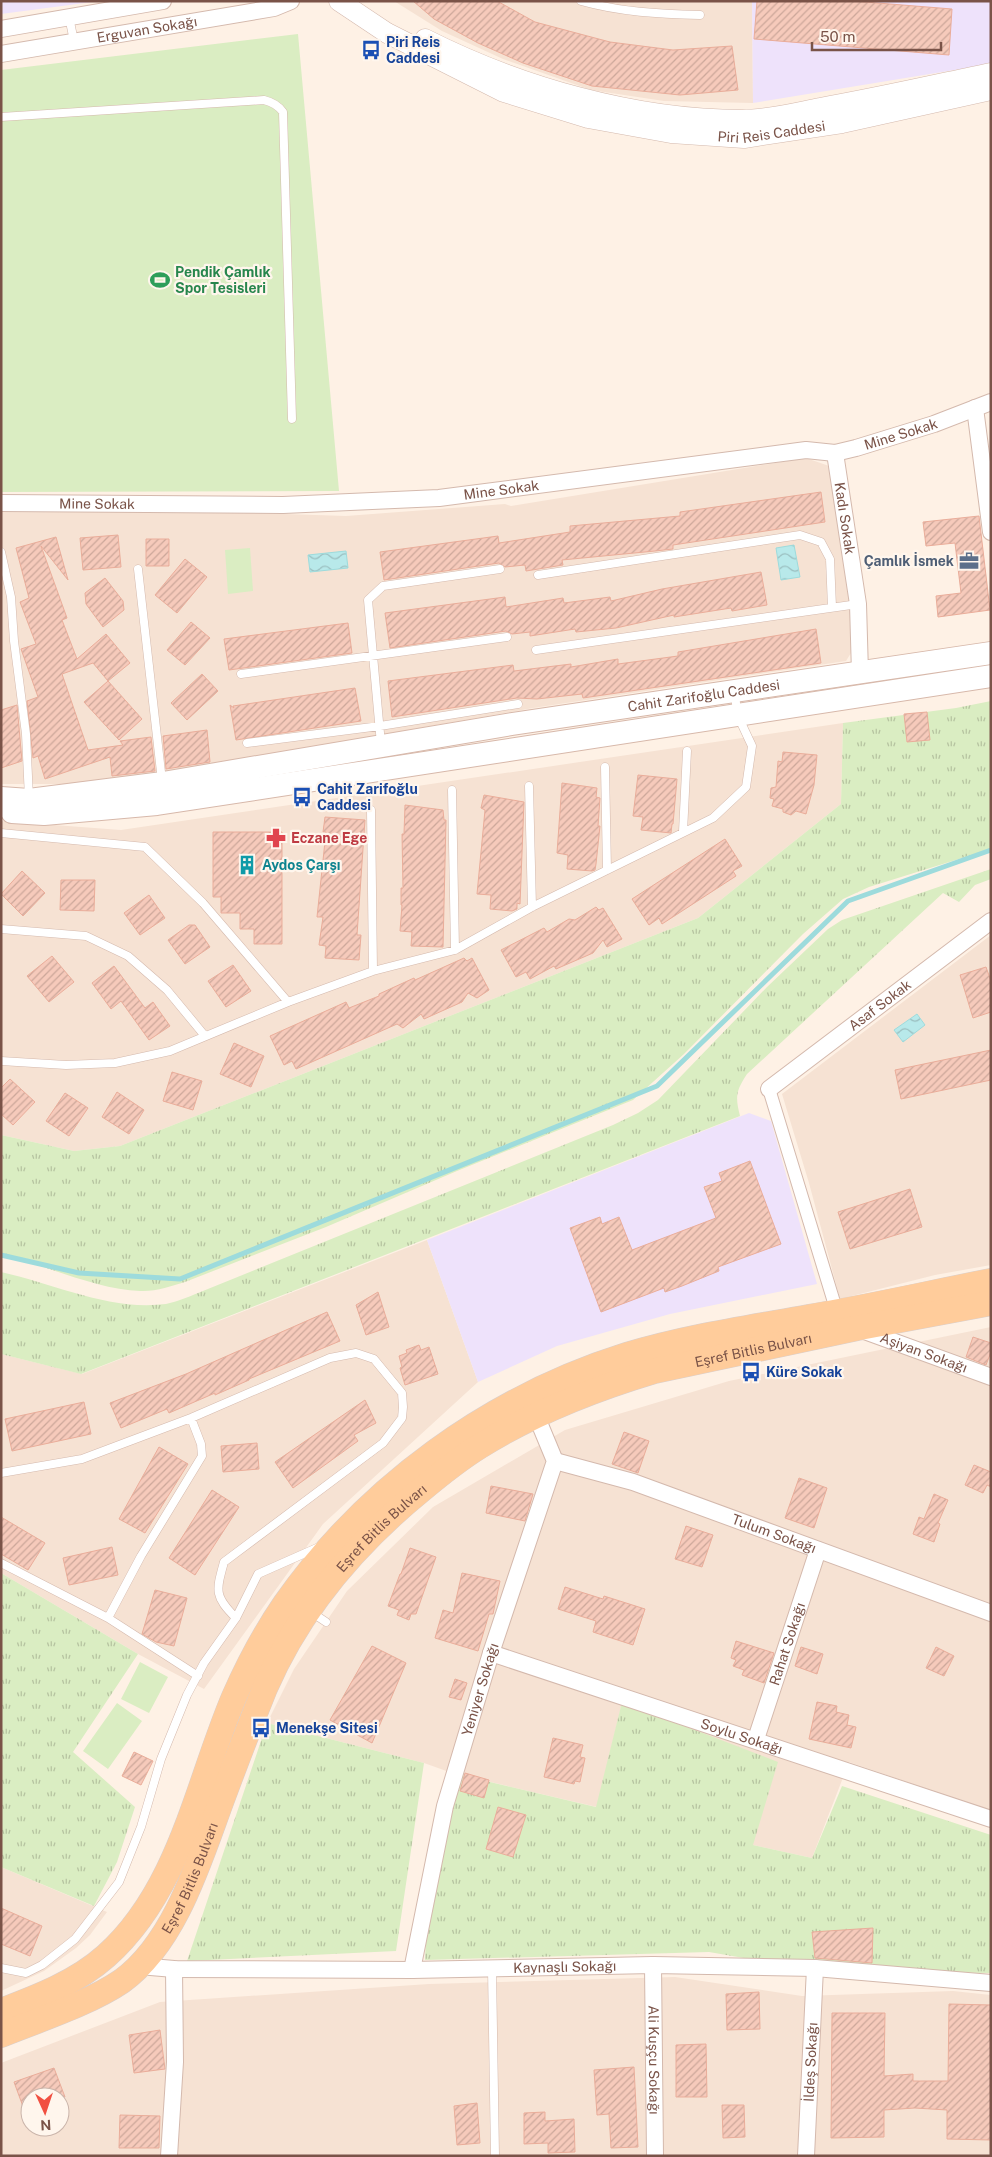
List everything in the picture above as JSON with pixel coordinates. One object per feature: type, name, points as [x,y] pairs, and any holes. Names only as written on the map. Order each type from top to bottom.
[{"type":"main road","name":"Cahit Zarifoğlu Caddesi","points":[[1,798],[29,800],[163,783],[381,736],[512,724],[991,653]]},
{"type":"main road","name":"Cahit Zarifoğlu Caddesi","points":[[1,812],[44,814],[157,804],[991,676]]},
{"type":"main road","name":"Eşref Bitlis Bulvarı","points":[[1,2035],[104,1992],[139,1966],[170,1924],[190,1884],[267,1694],[278,1657],[317,1616],[359,1546],[398,1509],[441,1474],[532,1406],[594,1367],[652,1348],[991,1282]]},
{"type":"main road","name":"Eşref Bitlis Bulvarı","points":[[1,2011],[62,1986],[86,1971],[106,1956],[136,1923],[166,1876],[235,1696],[253,1658],[285,1604],[339,1538],[396,1482],[430,1455],[477,1424],[532,1406],[586,1395],[654,1371],[857,1328],[991,1303]]},
{"type":"street","name":"Erguvan Sokağı","points":[[1,29],[163,1]]},
{"type":"street","name":"Erguvan Sokağı","points":[[1,54],[274,8],[291,1]]},
{"type":"street","name":"Piri Reis Caddesi","points":[[339,1],[387,33],[504,92],[588,118],[671,134],[744,138],[842,123],[991,90]]},
{"type":"street","name":"Piri Reis Caddesi","points":[[364,1],[390,21],[443,48],[506,76],[593,100],[674,117],[743,120],[791,114],[991,73]]},
{"type":"street","name":"Mine Sokak","points":[[1,503],[283,505],[439,498],[806,450],[836,453],[934,424],[983,405]]},
{"type":"street","points":[[983,405],[991,532]]},
{"type":"street","name":"Kadı Sokak","points":[[836,453],[858,604],[860,673]]},
{"type":"street","points":[[860,673],[862,696]]},
{"type":"street","name":"Asaf Sokak","points":[[769,1090],[991,921]]},
{"type":"street","points":[[769,1090],[838,1312]]},
{"type":"street","name":"Aşiyan Sokağı","points":[[857,1328],[991,1377]]},
{"type":"street","points":[[532,1406],[555,1461]]},
{"type":"street","name":"Tulum Sokağı","points":[[555,1461],[633,1482],[991,1613]]},
{"type":"street","name":"Yeniyer Sokağı","points":[[412,1970],[444,1806],[491,1653],[555,1461]]},
{"type":"street","name":"Rahat Sokağı","points":[[756,1739],[818,1550]]},
{"type":"street","name":"Soylu Sokağı","points":[[491,1653],[756,1739],[991,1819]]},
{"type":"street","name":"Kaynaşlı Sokağı","points":[[139,1966],[174,1969],[412,1970],[653,1965],[816,1968],[991,1983]]},
{"type":"street","name":"Ali Kuşçu Sokağı","points":[[653,1965],[655,2156]]},
{"type":"street","name":"İldeş Sokağı","points":[[806,2156],[816,1968]]},
{"type":"street","points":[[169,2156],[175,2062],[174,1969]]},
{"type":"lane","points":[[581,1],[610,9],[656,14],[700,15]]},
{"type":"lane","points":[[69,17],[74,42]]},
{"type":"lane","points":[[1,117],[264,100],[280,108],[283,112],[292,419]]},
{"type":"lane","points":[[538,574],[800,535],[821,542],[830,559],[832,607]]},
{"type":"lane","points":[[1,552],[11,597],[14,641],[26,734],[29,800]]},
{"type":"lane","points":[[138,569],[163,783]]},
{"type":"lane","points":[[381,736],[368,600],[383,586],[500,569]]},
{"type":"lane","points":[[536,650],[858,604]]},
{"type":"lane","points":[[241,674],[506,637]]},
{"type":"lane","points":[[1,1061],[66,1065],[115,1063],[170,1050],[288,1002],[374,971],[455,950],[532,907],[713,818],[746,787],[752,746],[736,714],[735,691]]},
{"type":"lane","points":[[247,743],[381,736],[518,704]]},
{"type":"lane","points":[[683,832],[687,751]]},
{"type":"lane","points":[[604,767],[607,870]]},
{"type":"lane","points":[[529,786],[532,907]]},
{"type":"lane","points":[[452,790],[455,950]]},
{"type":"lane","points":[[371,810],[374,971]]},
{"type":"lane","points":[[1,833],[145,847],[203,903],[288,1002]]},
{"type":"lane","points":[[1,929],[86,936],[128,956],[167,990],[205,1036]]},
{"type":"lane","points":[[1,1473],[82,1458],[191,1418],[330,1358],[356,1353],[374,1359],[402,1393],[404,1407],[402,1418],[383,1443],[224,1562],[219,1581],[218,1595],[223,1605],[236,1618]]},
{"type":"lane","points":[[108,1618],[146,1548],[202,1456],[202,1444],[191,1418]]},
{"type":"lane","points":[[1,1968],[26,1973],[42,1965],[75,1939],[119,1882],[140,1827],[161,1760],[187,1695],[236,1618],[258,1574],[339,1538]]},
{"type":"lane","points":[[1,1563],[108,1618],[198,1676]]},
{"type":"lane","points":[[492,1969],[495,2156]]},
{"type":"shaded area","points":[[1,1],[100,1],[1,14]]},
{"type":"shaded area","points":[[394,1],[752,1],[753,103],[664,101],[591,90],[503,59],[442,31]]},
{"type":"shaded area","points":[[752,1],[991,1],[991,64],[753,103]]},
{"type":"shaded area","points":[[806,458],[832,467],[844,547],[854,648],[846,661],[533,708],[101,784],[1,784],[1,509],[161,510],[346,516],[505,504],[511,506]]},
{"type":"shaded area","points":[[843,723],[841,804],[698,918],[120,1146],[74,1151],[1,1135],[1,821],[121,830]]},
{"type":"shaded area","points":[[991,935],[991,1265],[935,1275],[840,1299],[809,1183],[782,1094]]},
{"type":"shaded area","points":[[749,1113],[771,1121],[817,1284],[670,1314],[557,1346],[478,1382],[427,1240]]},
{"type":"shaded area","points":[[427,1240],[478,1382],[323,1524],[204,1689],[138,1654],[1,1573],[1,1354],[82,1374]]},
{"type":"shaded area","points":[[991,1327],[991,1811],[849,1762],[812,1858],[753,1845],[622,1703],[597,1807],[452,1773],[424,1763],[267,1723],[294,1669],[347,1591],[433,1507],[565,1430],[729,1381]]},
{"type":"shaded area","points":[[1,1867],[107,1912],[90,1935],[76,1948],[44,1971],[1,1991]]},
{"type":"shaded area","points":[[675,1977],[802,1996],[953,1991],[991,1995],[991,2156],[1,2156],[1,2063],[160,2002],[429,1984]]},
{"type":"green space","name":"Pendik Çamlık Spor Tesisleri","points":[[298,34],[339,491],[1,492],[1,70]]},
{"type":"green space","points":[[250,548],[253,591],[228,594],[225,550]]},
{"type":"green space","points":[[991,701],[991,849],[869,887],[843,899],[803,934],[684,1054],[633,1100],[457,1171],[326,1227],[185,1282],[151,1291],[123,1290],[88,1282],[1,1255],[1,1135],[74,1151],[120,1146],[698,918],[841,804],[843,723],[956,708]]},
{"type":"green space","points":[[991,869],[991,879],[975,885],[959,902],[943,893],[747,1074],[738,1094],[737,1103],[740,1116],[81,1374],[1,1354],[1,1272],[82,1295],[123,1304],[166,1304],[198,1293],[613,1125],[638,1113],[658,1100],[767,987],[828,929],[842,920]]},
{"type":"green space","points":[[1,1573],[138,1654],[73,1752],[135,1807],[117,1862],[94,1906],[1,1867]]},
{"type":"green space","points":[[140,1662],[168,1677],[149,1713],[121,1699]]},
{"type":"green space","points":[[622,1702],[778,1762],[753,1845],[812,1858],[842,1786],[991,1835],[991,1973],[819,1971],[709,1952],[425,1960],[428,1895],[452,1773],[596,1807]]},
{"type":"green space","points":[[117,1703],[142,1721],[108,1769],[83,1751]]},
{"type":"green space","points":[[267,1723],[424,1763],[396,1951],[187,1961]]},
{"type":"water","points":[[794,545],[800,577],[781,580],[776,548]]},
{"type":"water","points":[[346,551],[348,568],[310,572],[308,555]]},
{"type":"water","points":[[917,1014],[925,1025],[903,1042],[894,1030]]},
{"type":"building","points":[[413,1],[497,1],[535,22],[610,42],[673,50],[732,46],[738,90],[680,95],[592,86],[523,63],[478,43],[434,19]]},
{"type":"building","points":[[757,1],[853,1],[952,9],[949,55],[754,39]]},
{"type":"building","points":[[821,492],[825,522],[673,545],[673,549],[562,560],[563,565],[526,571],[525,565],[505,567],[499,563],[384,580],[380,552],[498,536],[499,543],[570,532],[570,526],[680,516],[680,512]]},
{"type":"building","points":[[979,516],[990,610],[938,617],[936,596],[961,593],[955,543],[926,546],[923,522]]},
{"type":"building","points":[[118,535],[121,567],[83,570],[80,538]]},
{"type":"building","points":[[56,537],[68,580],[41,546],[67,618],[62,620],[77,659],[106,634],[130,663],[108,681],[93,663],[62,674],[88,750],[123,745],[120,741],[151,737],[155,771],[112,776],[110,757],[45,779],[38,756],[33,758],[27,701],[38,697],[21,649],[36,644],[20,602],[29,598],[16,548]]},
{"type":"building","points":[[146,539],[169,539],[169,566],[146,566]]},
{"type":"building","points":[[185,559],[207,577],[177,613],[155,595]]},
{"type":"building","points":[[761,572],[767,605],[732,611],[731,608],[674,617],[674,615],[616,628],[576,632],[575,629],[530,636],[530,632],[512,634],[506,631],[390,648],[385,613],[505,597],[506,607],[563,598],[564,603],[610,597],[611,601],[662,589]]},
{"type":"building","points":[[105,578],[123,601],[124,610],[103,627],[86,604],[85,593]]},
{"type":"building","points":[[191,622],[210,638],[185,665],[167,650]]},
{"type":"building","points":[[348,623],[352,653],[229,670],[224,639]]},
{"type":"building","points":[[816,629],[821,663],[583,698],[582,694],[537,699],[517,698],[392,717],[388,681],[513,665],[514,671],[571,664],[571,667],[618,659],[618,664],[678,656],[678,652]]},
{"type":"building","points":[[202,674],[218,691],[187,720],[171,703]]},
{"type":"building","points":[[108,681],[142,719],[119,740],[84,702]]},
{"type":"building","points":[[355,688],[361,721],[236,740],[230,705],[234,708],[233,706]]},
{"type":"building","points":[[17,705],[22,761],[1,768],[1,710]]},
{"type":"building","points":[[927,712],[930,740],[907,742],[904,714]]},
{"type":"building","points":[[207,730],[210,762],[166,769],[163,736]]},
{"type":"building","points":[[783,752],[817,755],[814,785],[806,814],[796,811],[791,815],[783,812],[783,809],[772,806],[774,799],[770,798],[771,788],[776,787],[778,761],[782,762]]},
{"type":"building","points":[[638,775],[677,779],[671,833],[641,830],[643,817],[633,816]]},
{"type":"building","points":[[562,783],[597,788],[596,797],[600,798],[598,826],[600,826],[595,870],[567,869],[568,855],[557,853]]},
{"type":"building","points":[[484,795],[524,802],[520,904],[517,903],[517,909],[512,911],[490,909],[491,895],[477,894],[485,810],[481,808]]},
{"type":"building","points":[[405,805],[443,810],[444,820],[446,820],[443,947],[411,946],[412,932],[400,931],[401,888],[403,888],[402,834],[404,834]]},
{"type":"building","points":[[325,817],[365,820],[357,935],[361,935],[359,960],[325,958],[326,946],[319,945],[323,917],[317,917],[326,832],[323,832]]},
{"type":"building","name":"Aydos Çarşı","points":[[213,832],[282,832],[282,944],[254,944],[254,929],[240,929],[240,913],[221,913],[221,897],[213,897]]},
{"type":"building","points":[[725,839],[742,866],[733,871],[736,876],[662,924],[659,918],[649,925],[632,899]]},
{"type":"building","points":[[22,871],[45,893],[23,916],[1,894]]},
{"type":"building","points":[[61,880],[95,880],[94,911],[60,910]]},
{"type":"building","points":[[149,895],[165,918],[140,935],[124,913]]},
{"type":"building","points":[[596,907],[599,910],[603,908],[622,939],[607,947],[603,940],[593,953],[556,969],[554,966],[530,979],[526,972],[516,977],[501,950],[544,928],[547,932],[569,919],[575,920]]},
{"type":"building","points":[[189,925],[195,925],[210,947],[185,964],[168,940]]},
{"type":"building","points":[[52,956],[74,982],[49,1002],[27,976]]},
{"type":"building","points":[[464,958],[467,961],[472,958],[489,990],[477,998],[468,993],[462,1002],[424,1019],[421,1014],[403,1028],[397,1024],[296,1069],[292,1061],[284,1065],[270,1036],[346,1002],[349,1008],[379,996],[379,994],[414,978],[415,980]]},
{"type":"building","points":[[233,965],[251,991],[226,1007],[208,981]]},
{"type":"building","points":[[114,966],[145,1008],[153,1002],[170,1026],[149,1040],[121,1001],[111,1009],[92,983]]},
{"type":"building","points":[[986,967],[991,981],[991,1012],[973,1018],[960,975]]},
{"type":"building","points":[[234,1043],[264,1056],[251,1087],[220,1074]]},
{"type":"building","points":[[991,1050],[991,1080],[901,1099],[895,1070]]},
{"type":"building","points":[[172,1072],[202,1081],[193,1110],[163,1101]]},
{"type":"building","points":[[10,1079],[35,1102],[13,1125],[1,1114],[1,1088]]},
{"type":"building","points":[[117,1092],[144,1110],[129,1134],[102,1117]]},
{"type":"building","points":[[65,1093],[88,1108],[69,1136],[46,1121]]},
{"type":"building","points":[[750,1161],[781,1244],[718,1267],[719,1271],[682,1286],[665,1292],[664,1288],[601,1312],[570,1228],[600,1217],[602,1224],[619,1217],[632,1250],[716,1218],[704,1187],[722,1181],[719,1173]]},
{"type":"building","points":[[910,1189],[922,1227],[850,1249],[838,1212]]},
{"type":"building","points":[[378,1292],[389,1327],[366,1335],[356,1305]]},
{"type":"building","points":[[327,1312],[340,1341],[215,1395],[215,1393],[169,1413],[167,1409],[121,1428],[110,1403],[186,1374]]},
{"type":"building","points":[[973,1337],[991,1343],[991,1352],[986,1365],[966,1357]]},
{"type":"building","points":[[419,1345],[421,1350],[429,1347],[438,1374],[405,1385],[399,1356],[407,1353],[406,1350]]},
{"type":"building","points":[[365,1400],[376,1423],[354,1435],[358,1441],[293,1488],[275,1462]]},
{"type":"building","points":[[84,1402],[91,1434],[12,1451],[5,1419]]},
{"type":"building","points":[[624,1432],[649,1441],[638,1473],[612,1464]]},
{"type":"building","points":[[257,1443],[259,1469],[223,1472],[221,1446]]},
{"type":"building","points":[[159,1447],[188,1464],[145,1533],[119,1519]]},
{"type":"building","points":[[974,1465],[991,1472],[991,1487],[987,1485],[983,1493],[965,1485]]},
{"type":"building","points":[[799,1478],[827,1488],[814,1528],[785,1518]]},
{"type":"building","points":[[491,1486],[533,1494],[525,1521],[486,1513]]},
{"type":"building","points":[[212,1490],[239,1507],[195,1575],[169,1558]]},
{"type":"building","points":[[934,1494],[948,1500],[938,1523],[940,1524],[934,1542],[913,1534],[919,1517],[924,1519]]},
{"type":"building","points":[[1,1517],[45,1543],[28,1570],[1,1554]]},
{"type":"building","points":[[686,1526],[713,1535],[702,1567],[675,1559]]},
{"type":"building","points":[[112,1547],[118,1575],[69,1585],[63,1558]]},
{"type":"building","points":[[410,1548],[436,1557],[416,1614],[411,1614],[409,1620],[397,1615],[399,1610],[388,1606]]},
{"type":"building","points":[[462,1573],[500,1581],[493,1614],[489,1614],[478,1651],[435,1638],[443,1610],[453,1613]]},
{"type":"building","points":[[565,1587],[603,1599],[604,1596],[645,1609],[633,1645],[593,1632],[596,1621],[558,1609]]},
{"type":"building","points":[[155,1590],[187,1598],[174,1646],[156,1642],[142,1634]]},
{"type":"building","points":[[736,1641],[774,1653],[764,1683],[742,1675],[744,1670],[733,1666],[736,1660],[731,1658]]},
{"type":"building","points":[[372,1646],[406,1663],[372,1743],[330,1720]]},
{"type":"building","points":[[801,1647],[823,1654],[817,1674],[795,1666]]},
{"type":"building","points":[[936,1647],[954,1656],[944,1676],[926,1668]]},
{"type":"building","points":[[455,1679],[467,1683],[461,1700],[449,1697]]},
{"type":"building","points":[[817,1702],[837,1706],[836,1712],[849,1715],[847,1725],[856,1727],[851,1748],[809,1739]]},
{"type":"building","points":[[553,1738],[583,1745],[580,1757],[585,1758],[580,1782],[575,1781],[574,1784],[544,1777]]},
{"type":"building","points":[[134,1752],[153,1761],[141,1785],[122,1776]]},
{"type":"building","points":[[465,1773],[489,1780],[484,1798],[460,1791]]},
{"type":"building","points":[[498,1807],[526,1815],[513,1857],[486,1849]]},
{"type":"building","points":[[1,1908],[42,1926],[30,1956],[1,1944]]},
{"type":"building","points":[[873,1928],[872,1963],[815,1958],[812,1932]]},
{"type":"building","points":[[759,1992],[760,2029],[727,2030],[726,1994]]},
{"type":"building","points":[[949,2004],[991,2005],[991,2140],[947,2139],[947,2110],[915,2108],[884,2110],[884,2137],[831,2138],[832,2013],[885,2013],[884,2076],[913,2074],[913,2081],[948,2081]]},
{"type":"building","points":[[160,2030],[165,2069],[134,2073],[129,2035]]},
{"type":"building","points":[[706,2044],[707,2097],[676,2097],[676,2045]]},
{"type":"building","points":[[634,2067],[638,2147],[611,2148],[609,2114],[597,2115],[594,2070]]},
{"type":"building","points":[[54,2068],[61,2087],[20,2087],[20,2098],[14,2082]]},
{"type":"building","points":[[477,2103],[480,2143],[457,2145],[454,2106]]},
{"type":"building","points":[[722,2105],[744,2105],[745,2137],[723,2138]]},
{"type":"building","points":[[545,2112],[545,2121],[574,2119],[575,2152],[548,2153],[548,2143],[524,2144],[524,2113]]},
{"type":"building","points":[[120,2115],[160,2116],[159,2148],[119,2148]]},
{"type":"waterway","points":[[1,1255],[79,1273],[180,1279],[657,1086],[848,901],[991,850]]},
{"type":"place","name":"Piri Reis Caddesi","points":[[371,50]]},
{"type":"place","name":"Pendik Çamlık Spor Tesisleri","points":[[160,280]]},
{"type":"place","name":"Çamlık İsmek","points":[[969,561]]},
{"type":"place","name":"Cahit Zarifoğlu Caddesi","points":[[302,797]]},
{"type":"place","name":"Eczane Ege","points":[[276,838]]},
{"type":"place","name":"Aydos Çarşı","points":[[247,865]]},
{"type":"place","name":"Küre Sokak","points":[[751,1372]]},
{"type":"place","name":"Menekşe Sitesi","points":[[261,1728]]}]
